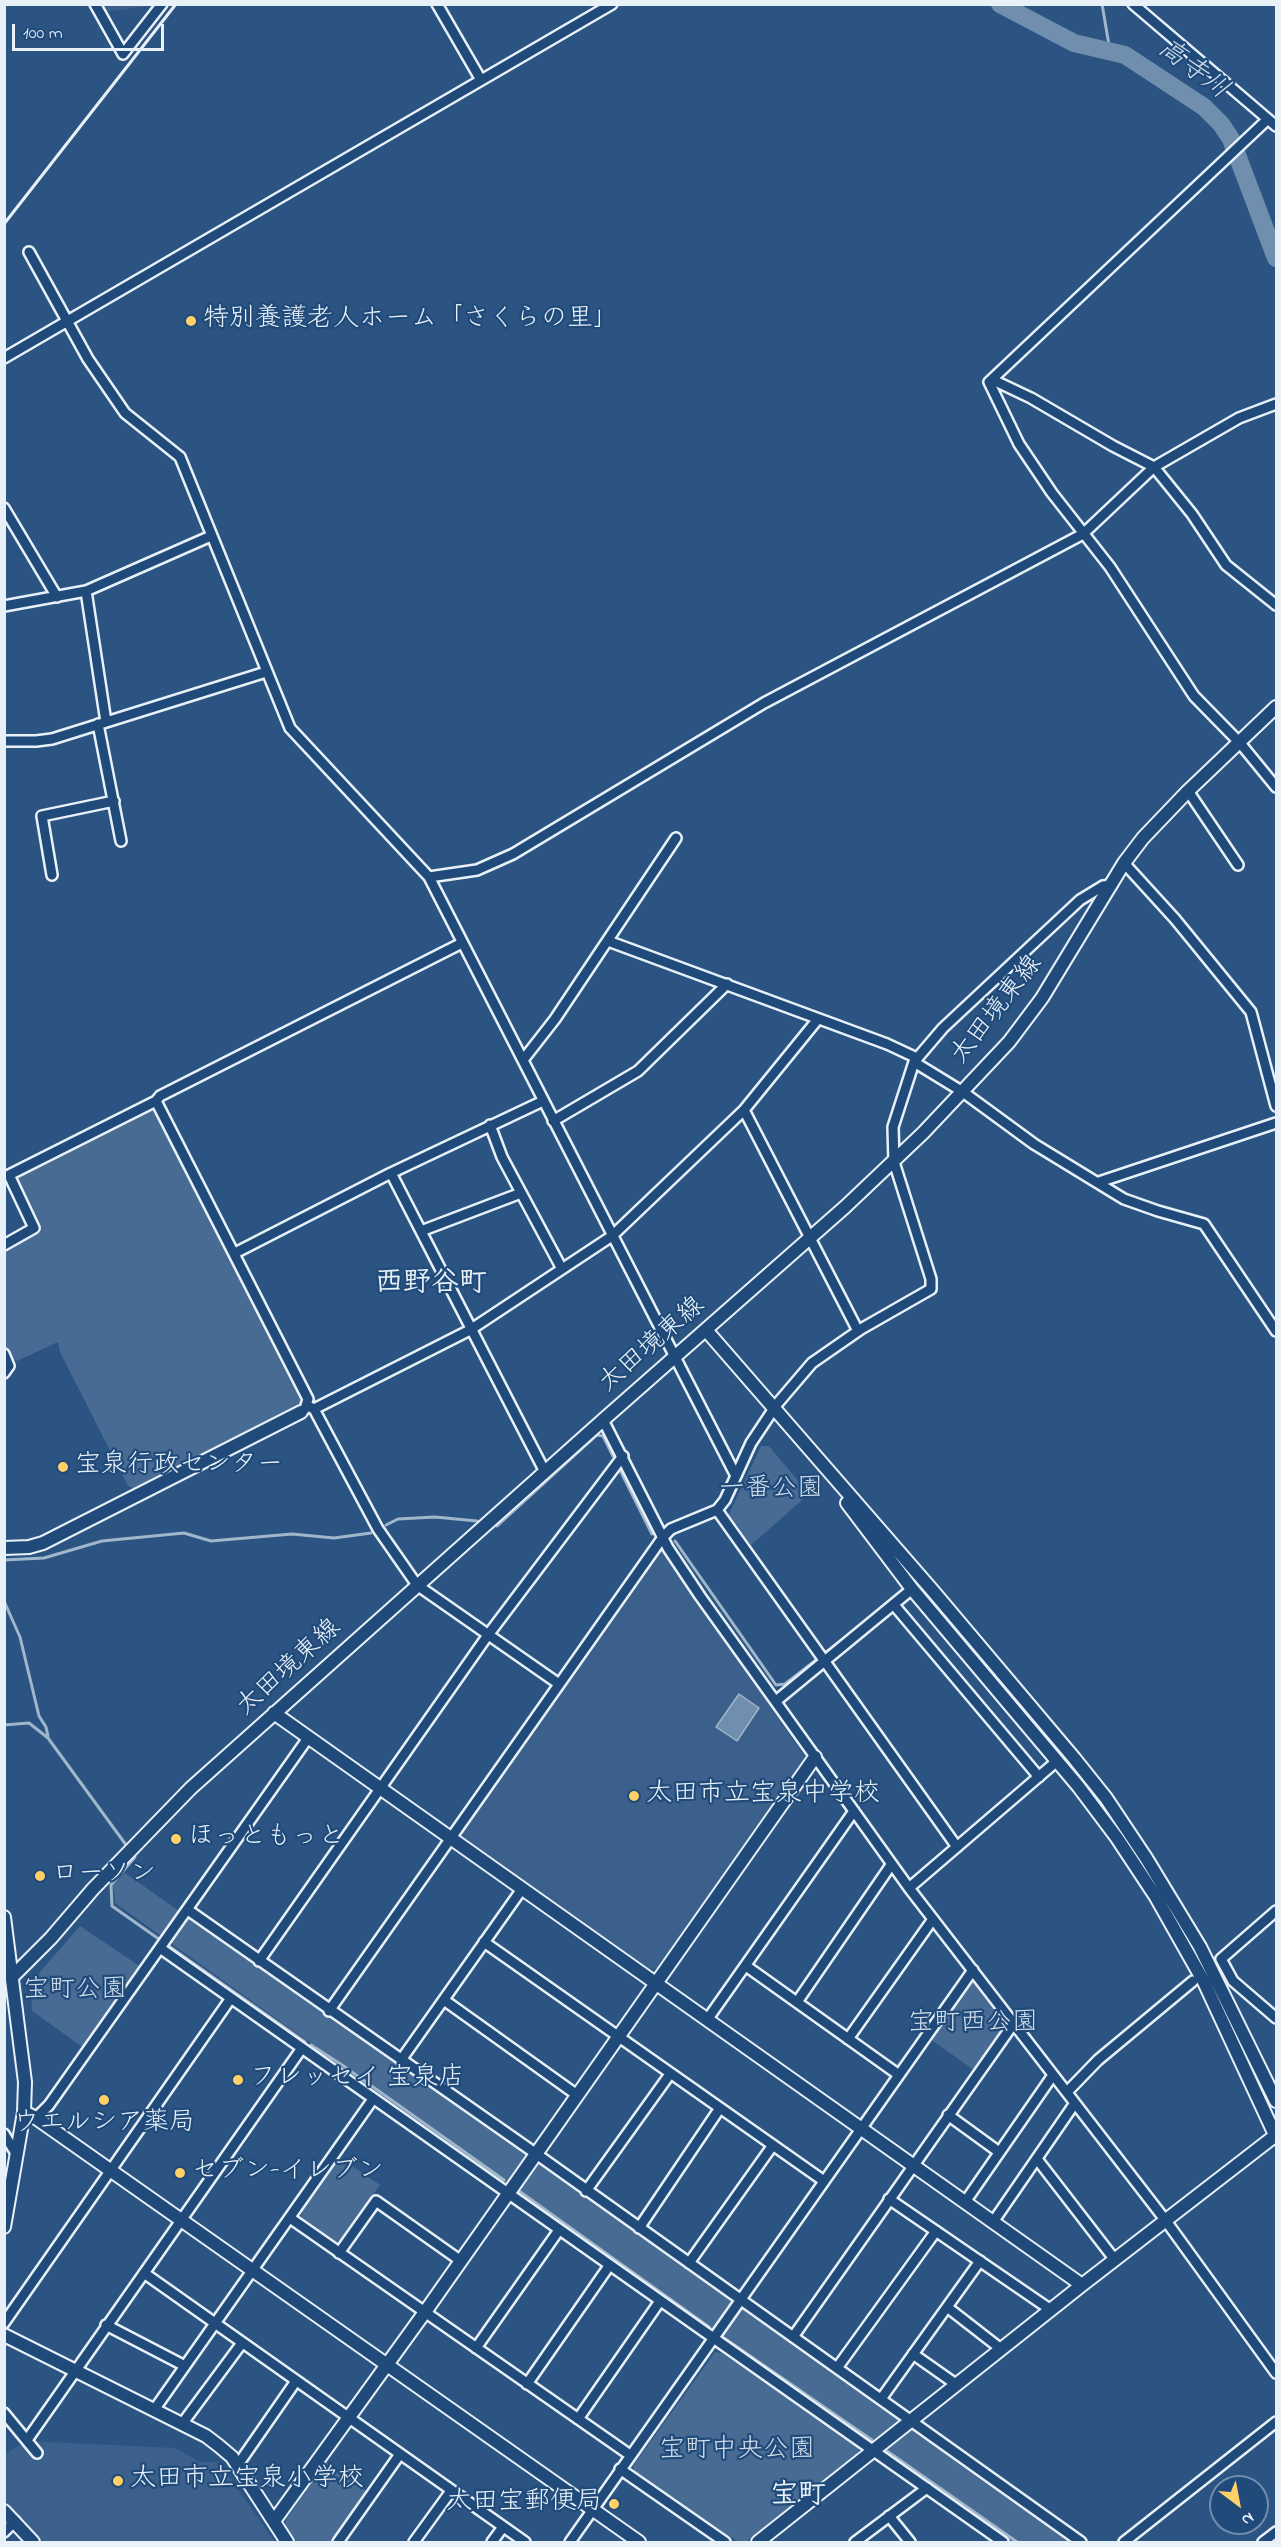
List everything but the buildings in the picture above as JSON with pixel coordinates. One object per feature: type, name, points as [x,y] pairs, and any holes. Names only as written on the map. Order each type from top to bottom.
[{"type":"street","points":[[95,4],[123,54],[162,4]]},
{"type":"street","points":[[437,4],[481,80]]},
{"type":"street","points":[[4,358],[612,4]]},
{"type":"street","points":[[1133,4],[1276,126]]},
{"type":"street","points":[[1268,119],[989,382],[1019,444],[1083,534],[1110,567],[1194,696],[1240,743],[1276,787]]},
{"type":"street","points":[[29,252],[88,359],[125,413],[180,457],[290,728],[429,877],[736,1476]]},
{"type":"street","points":[[993,380],[1031,398],[1154,467],[1192,514],[1226,565],[1276,605]]},
{"type":"street","points":[[429,877],[477,870],[513,854],[764,703],[1083,534],[1154,467],[1239,418],[1276,404]]},
{"type":"street","points":[[4,508],[57,597]]},
{"type":"street","points":[[4,606],[86,591],[211,536]]},
{"type":"street","points":[[86,591],[102,723],[121,841]]},
{"type":"street","points":[[4,741],[43,740],[266,672]]},
{"type":"street","name":"太田境東線","points":[[8,1979],[57,1931],[130,1850],[191,1788],[894,1162],[1009,1042],[1042,998],[1124,863],[1143,838],[1188,791],[1276,707]]},
{"type":"street","points":[[1188,791],[1238,865]]},
{"type":"street","points":[[52,875],[42,816],[114,801]]},
{"type":"street","points":[[523,1060],[555,1019],[609,941],[676,838]]},
{"type":"street","points":[[1124,863],[1175,919],[1251,1012],[1276,1106]]},
{"type":"street","points":[[329,2010],[663,1537],[671,1529],[717,1510],[725,1500],[752,1443],[778,1412],[812,1363],[858,1331],[931,1288],[931,1279],[894,1162],[893,1127],[915,1060],[943,1028],[1080,900],[1103,885],[1112,885]]},
{"type":"street","points":[[609,941],[887,1044],[963,1092],[1034,1144],[1125,1199],[1204,1224],[1276,1331]]},
{"type":"street","points":[[4,1245],[34,1228],[9,1175],[462,943]]},
{"type":"street","points":[[553,1121],[638,1071],[727,984]]},
{"type":"street","points":[[4,1548],[29,1547],[43,1543],[470,1330],[612,1236],[744,1110],[818,1019]]},
{"type":"street","points":[[156,1101],[308,1399],[308,1409],[378,1529],[417,1586],[559,1684]]},
{"type":"street","points":[[235,1253],[391,1173],[543,1101]]},
{"type":"street","points":[[744,1110],[858,1331]]},
{"type":"street","points":[[1098,1182],[1276,1123]]},
{"type":"street","points":[[490,1125],[502,1158],[562,1269]]},
{"type":"street","points":[[391,1173],[545,1472]]},
{"type":"street","points":[[421,1231],[521,1193]]},
{"type":"street","points":[[706,1330],[1106,1798],[1146,1858],[1205,1955],[1276,2101]]},
{"type":"street","points":[[4,1354],[9,1366],[4,1372]]},
{"type":"street","points":[[758,2542],[1082,2285],[1276,2136],[1204,1982],[1156,1897],[1117,1838],[1057,1761],[912,1589],[778,1412]]},
{"type":"street","points":[[603,1420],[663,1537],[700,1596],[777,1701],[891,1865],[1167,2220],[1276,2373]]},
{"type":"street","points":[[259,1961],[488,1635],[623,1456]]},
{"type":"street","points":[[717,1510],[957,1847]]},
{"type":"street","points":[[777,1701],[912,1589]]},
{"type":"street","points":[[894,1605],[1039,1777]]},
{"type":"street","points":[[274,1713],[1082,2285]]},
{"type":"street","points":[[30,2115],[49,2105],[308,1738]]},
{"type":"street","points":[[274,2521],[386,2366],[815,1757]]},
{"type":"street","points":[[909,1888],[1057,1761]]},
{"type":"street","points":[[707,2020],[854,1811]]},
{"type":"street","points":[[797,2002],[891,1865]]},
{"type":"street","points":[[401,2060],[522,1889]]},
{"type":"street","points":[[188,1910],[535,2153],[1081,2542]]},
{"type":"street","points":[[1276,1911],[1221,1959],[1233,1981],[1276,2018]]},
{"type":"street","points":[[4,1917],[8,1979],[25,2067],[30,2115],[18,2158],[4,2227]]},
{"type":"street","points":[[848,2039],[933,1919]]},
{"type":"street","points":[[484,1942],[824,2181]]},
{"type":"street","points":[[160,1948],[1003,2542]]},
{"type":"street","points":[[746,1966],[899,2075]]},
{"type":"street","points":[[570,2542],[973,1970]]},
{"type":"street","points":[[1066,2092],[1098,2060],[1193,1981]]},
{"type":"street","points":[[4,2323],[231,1998]]},
{"type":"street","points":[[444,2000],[577,2095]]},
{"type":"street","points":[[793,2337],[1014,2023]]},
{"type":"street","points":[[27,2440],[302,2048]]},
{"type":"street","points":[[586,2191],[670,2074]]},
{"type":"street","points":[[964,2202],[1053,2075]]},
{"type":"street","points":[[154,2410],[374,2098]]},
{"type":"street","points":[[993,2222],[1075,2103]]},
{"type":"street","points":[[639,2228],[720,2108]]},
{"type":"street","points":[[30,2115],[639,2542]]},
{"type":"street","points":[[948,2115],[999,2152]]},
{"type":"street","points":[[4,2134],[18,2158]]},
{"type":"street","points":[[689,2263],[773,2145]]},
{"type":"street","points":[[1037,2159],[1115,2260]]},
{"type":"street","points":[[890,2199],[1051,2310]]},
{"type":"street","points":[[339,2253],[376,2201],[461,2260]]},
{"type":"street","points":[[290,2218],[630,2455]]},
{"type":"street","points":[[476,2348],[560,2230]]},
{"type":"street","points":[[837,2368],[936,2231]]},
{"type":"street","points":[[881,2399],[980,2261]]},
{"type":"street","points":[[527,2384],[609,2266]]},
{"type":"street","points":[[144,2273],[525,2542]]},
{"type":"street","points":[[578,2419],[660,2301]]},
{"type":"street","points":[[947,2307],[1001,2349]]},
{"type":"street","points":[[106,2325],[185,2366]]},
{"type":"street","points":[[4,2335],[182,2424],[219,2446],[237,2466],[287,2542]]},
{"type":"street","points":[[182,2424],[242,2343]]},
{"type":"street","points":[[913,2354],[957,2385]]},
{"type":"street","points":[[237,2466],[296,2381]]},
{"type":"street","points":[[4,2413],[37,2453]]},
{"type":"street","points":[[1124,2542],[1276,2422]]},
{"type":"street","points":[[338,2542],[400,2454]]},
{"type":"street","points":[[620,2469],[725,2542]]},
{"type":"street","points":[[855,2542],[927,2488]]},
{"type":"street","points":[[414,2542],[451,2491]]},
{"type":"street","points":[[4,2511],[33,2542]]},
{"type":"street","points":[[889,2516],[910,2542]]},
{"type":"street","points":[[4,2532],[15,2521]]},
{"type":"street","points":[[492,2542],[503,2527]]},
{"type":"street","points":[[1263,2542],[1276,2532]]},
{"type":"shaded area","points":[[99,5],[158,5],[104,12]]},
{"type":"shaded area","name":"太田市立宝泉中学校","points":[[656,1552],[665,1552],[806,1759],[657,1968],[650,1969],[463,1839],[461,1832]]},
{"type":"shaded area","points":[[739,1694],[759,1708],[737,1741],[716,1727]]},
{"type":"shaded area","name":"太田市立宝泉小学校","points":[[26,2441],[175,2448],[200,2462],[219,2462],[275,2542],[41,2542],[5,2500],[5,2454]]},
{"type":"green space","points":[[152,1107],[156,1109],[304,1399],[302,1405],[137,1490],[128,1486],[60,1352],[58,1342],[17,1361],[12,1359],[5,1345],[5,1249],[42,1229],[17,1182],[19,1176]]},
{"type":"green space","name":"一番公園","points":[[761,1446],[769,1446],[809,1494],[751,1545],[729,1514]]},
{"type":"green space","points":[[125,1873],[1075,2542],[1011,2542],[724,2340],[115,1903],[113,1885]]},
{"type":"green space","name":"宝町公園","points":[[80,1926],[141,1967],[84,2048],[32,2011],[31,1993],[40,1972]]},
{"type":"green space","name":"宝町西公園","points":[[973,1970],[1014,2023],[978,2073],[926,2036]]},
{"type":"green space","points":[[339,2157],[380,2185],[341,2240],[334,2242],[302,2219],[301,2212]]},
{"type":"green space","name":"宝町中央公園","points":[[715,2352],[721,2353],[857,2444],[859,2453],[746,2542],[738,2542],[634,2471],[633,2466]]},
{"type":"green space","points":[[326,2462],[369,2493],[334,2542],[293,2542],[285,2529],[286,2520]]},
{"type":"waterway","name":"高寺川","points":[[1000,4],[1074,43],[1125,55],[1204,107],[1221,124],[1231,139],[1276,258]]},
{"type":"waterway","points":[[1102,4],[1110,51]]},
{"type":"waterway","points":[[497,1526],[597,1435],[603,1436],[613,1456]]},
{"type":"waterway","points":[[621,1472],[652,1534]]},
{"type":"waterway","points":[[386,1525],[398,1519],[435,1517],[477,1521]]},
{"type":"waterway","points":[[4,1560],[44,1558],[102,1541],[184,1533],[211,1541],[292,1534],[334,1538],[371,1533]]},
{"type":"waterway","points":[[675,1541],[776,1685],[785,1684],[861,1625]]},
{"type":"waterway","points":[[4,1601],[20,1637],[39,1716],[46,1727],[48,1736]]},
{"type":"waterway","points":[[4,1725],[29,1723],[48,1738],[129,1849]]},
{"type":"waterway","points":[[133,1854],[135,1857],[111,1885],[112,1906],[305,2042]]},
{"type":"waterway","points":[[311,2045],[504,2180]]},
{"type":"waterway","points":[[519,2191],[709,2327]]},
{"type":"waterway","points":[[724,2338],[872,2440]]},
{"type":"waterway","points":[[887,2451],[1017,2542]]},
{"type":"railway","points":[[4,224],[176,4]]},
{"type":"place","name":"特別養護老人ホーム「さくらの里」","points":[[191,321]]},
{"type":"place","name":"宝泉行政センター","points":[[63,1467]]},
{"type":"place","name":"太田市立宝泉中学校","points":[[634,1796]]},
{"type":"place","name":"ほっともっと","points":[[176,1839]]},
{"type":"place","name":"ローソン","points":[[40,1876]]},
{"type":"place","name":"フレッセイ 宝泉店","points":[[238,2080]]},
{"type":"place","name":"ウエルシア薬局","points":[[104,2100]]},
{"type":"place","name":"セブン-イレブン","points":[[180,2173]]},
{"type":"place","name":"太田市立宝泉小学校","points":[[118,2481]]},
{"type":"place","name":"太田宝郵便局","points":[[614,2504]]},
{"type":"district","name":"西野谷町","points":[[431,1285]]},
{"type":"district","name":"宝町","points":[[798,2497]]}]
